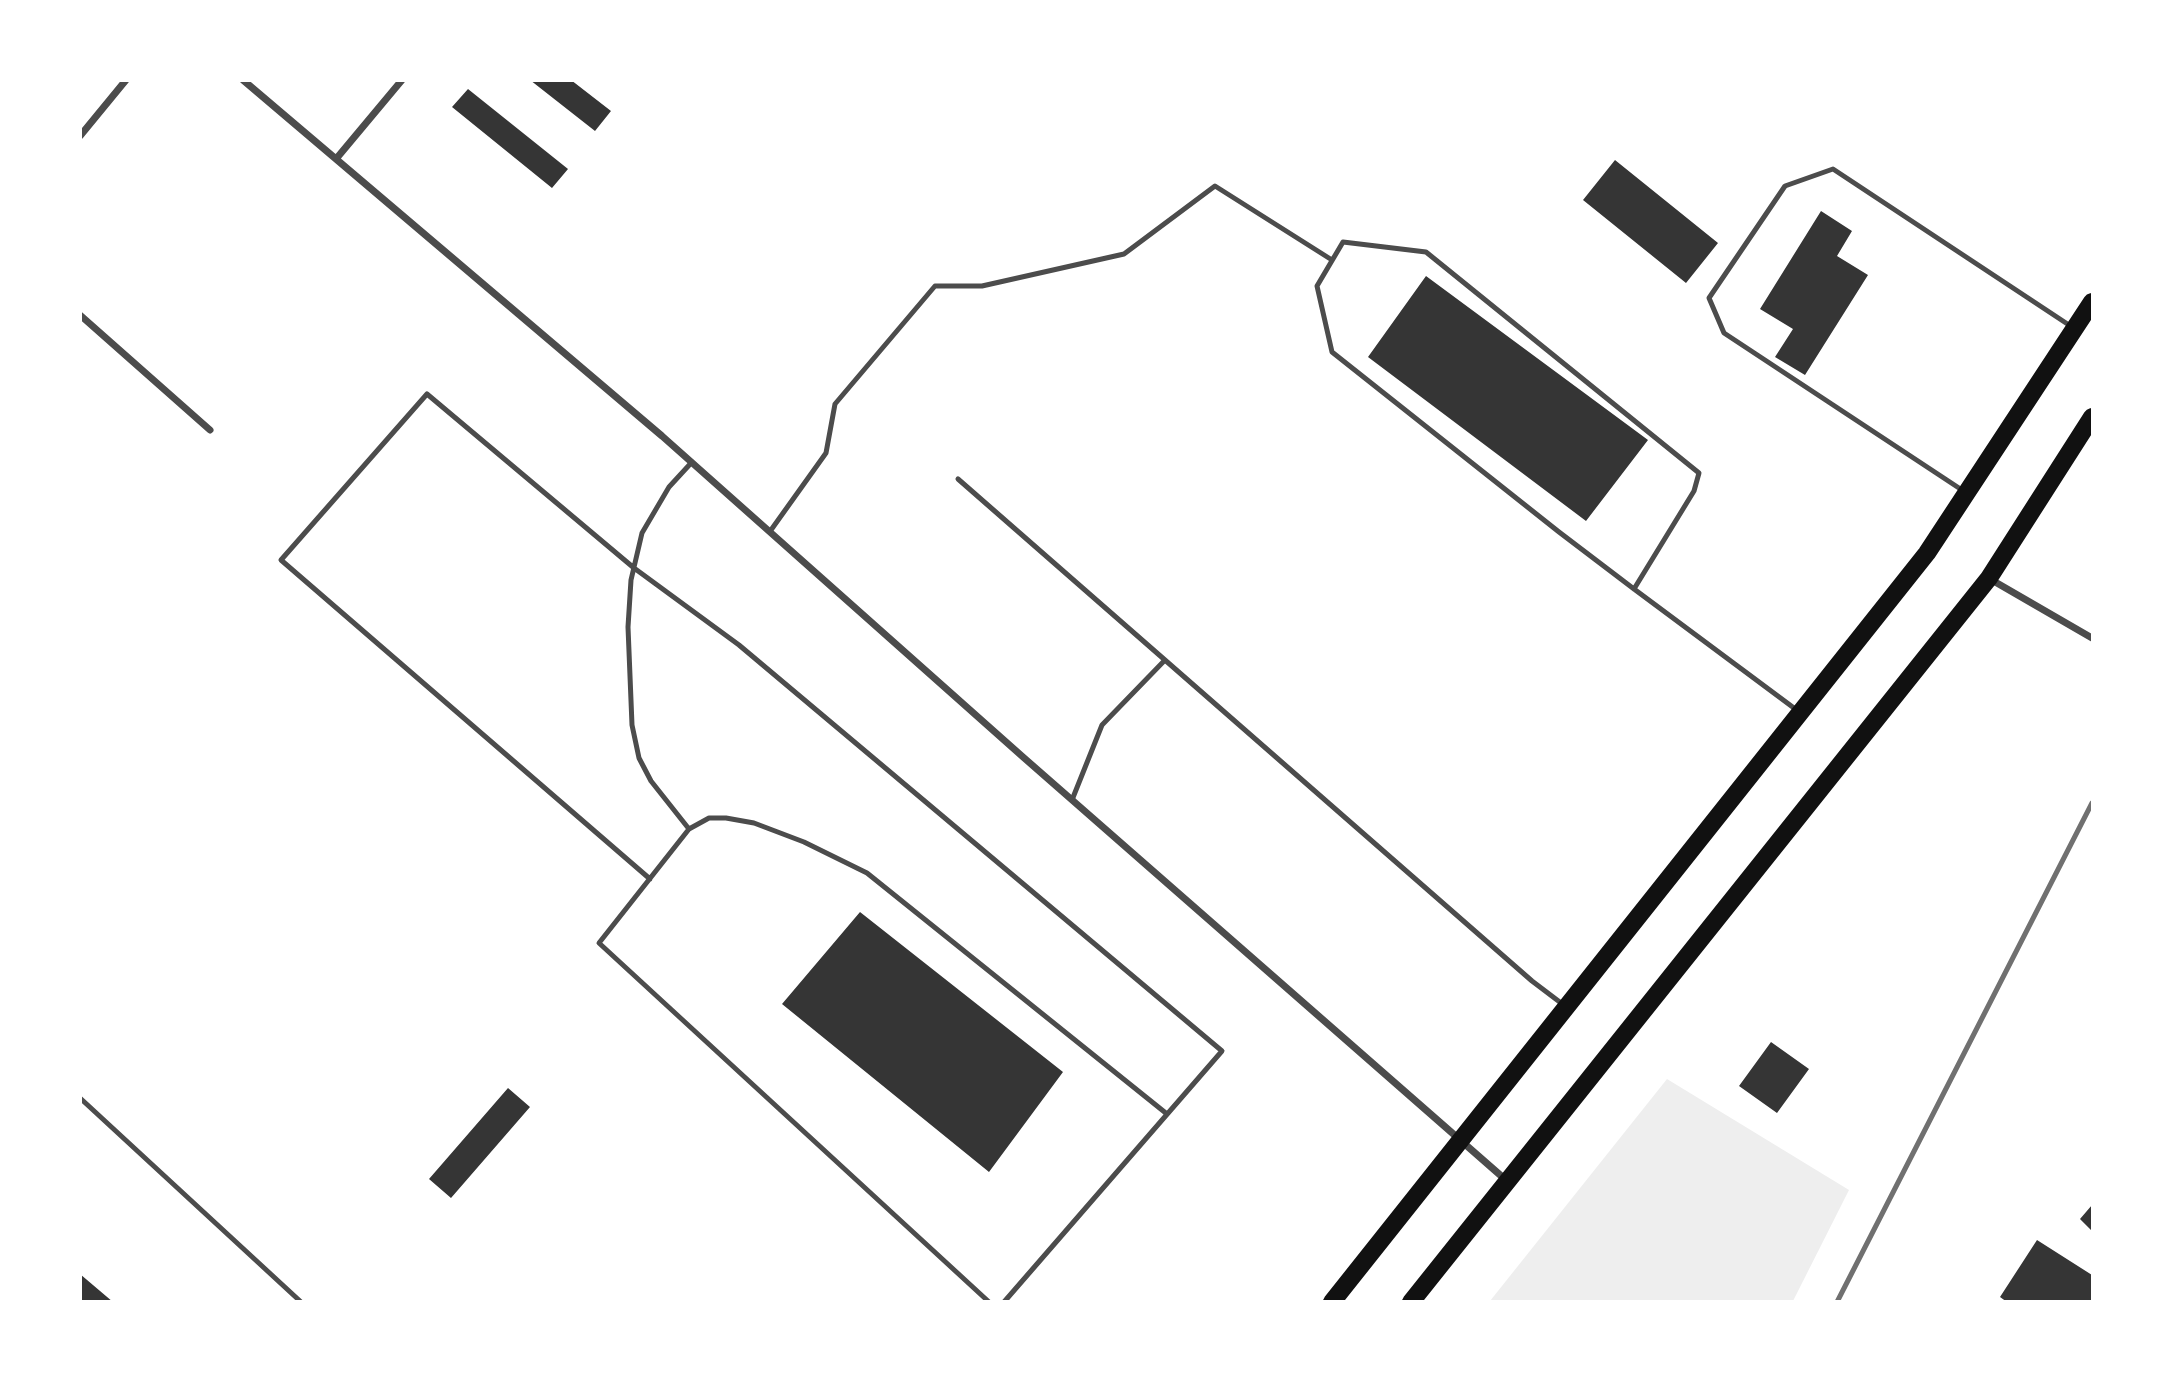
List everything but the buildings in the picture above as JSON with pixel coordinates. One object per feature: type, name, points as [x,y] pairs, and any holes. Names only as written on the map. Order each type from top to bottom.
[{"type":"main road","points":[[1332,1301],[1462,1141],[1927,553],[2092,302]]},
{"type":"main road","points":[[1411,1301],[1989,578],[2092,417]]},
{"type":"street","points":[[80,136],[126,80]]},
{"type":"street","points":[[243,80],[771,530],[1072,800],[1507,1181]]},
{"type":"street","points":[[336,159],[402,80]]},
{"type":"street","points":[[80,315],[210,429]]},
{"type":"street","points":[[1989,578],[2092,638]]},
{"type":"lane","points":[[1967,493],[1724,333],[1709,298],[1785,186],[1833,169],[2075,329]]},
{"type":"lane","points":[[771,530],[826,453],[835,404],[935,286],[982,286],[1124,254],[1215,186],[1332,260]]},
{"type":"lane","points":[[1634,589],[1693,491],[1699,473],[1426,252],[1343,242],[1317,286],[1332,352],[1634,589],[1800,713]]},
{"type":"lane","points":[[650,879],[281,560],[427,394],[634,568],[739,645],[1222,1051],[1004,1301]]},
{"type":"lane","points":[[689,830],[651,781],[639,758],[632,726],[628,627],[634,568],[642,533],[669,487],[692,462]]},
{"type":"lane","points":[[958,479],[1532,981],[1567,1007]]},
{"type":"lane","points":[[1072,800],[1102,726],[1165,660]]},
{"type":"lane","points":[[989,1301],[599,943],[689,830],[709,818],[754,823],[804,842],[867,873],[1167,1114]]},
{"type":"lane","points":[[80,1098],[301,1301]]},
{"type":"shaded area","points":[[1667,1079],[1849,1190],[1793,1301],[1490,1301]]},
{"type":"railway","points":[[1837,1302],[2092,803]]}]
